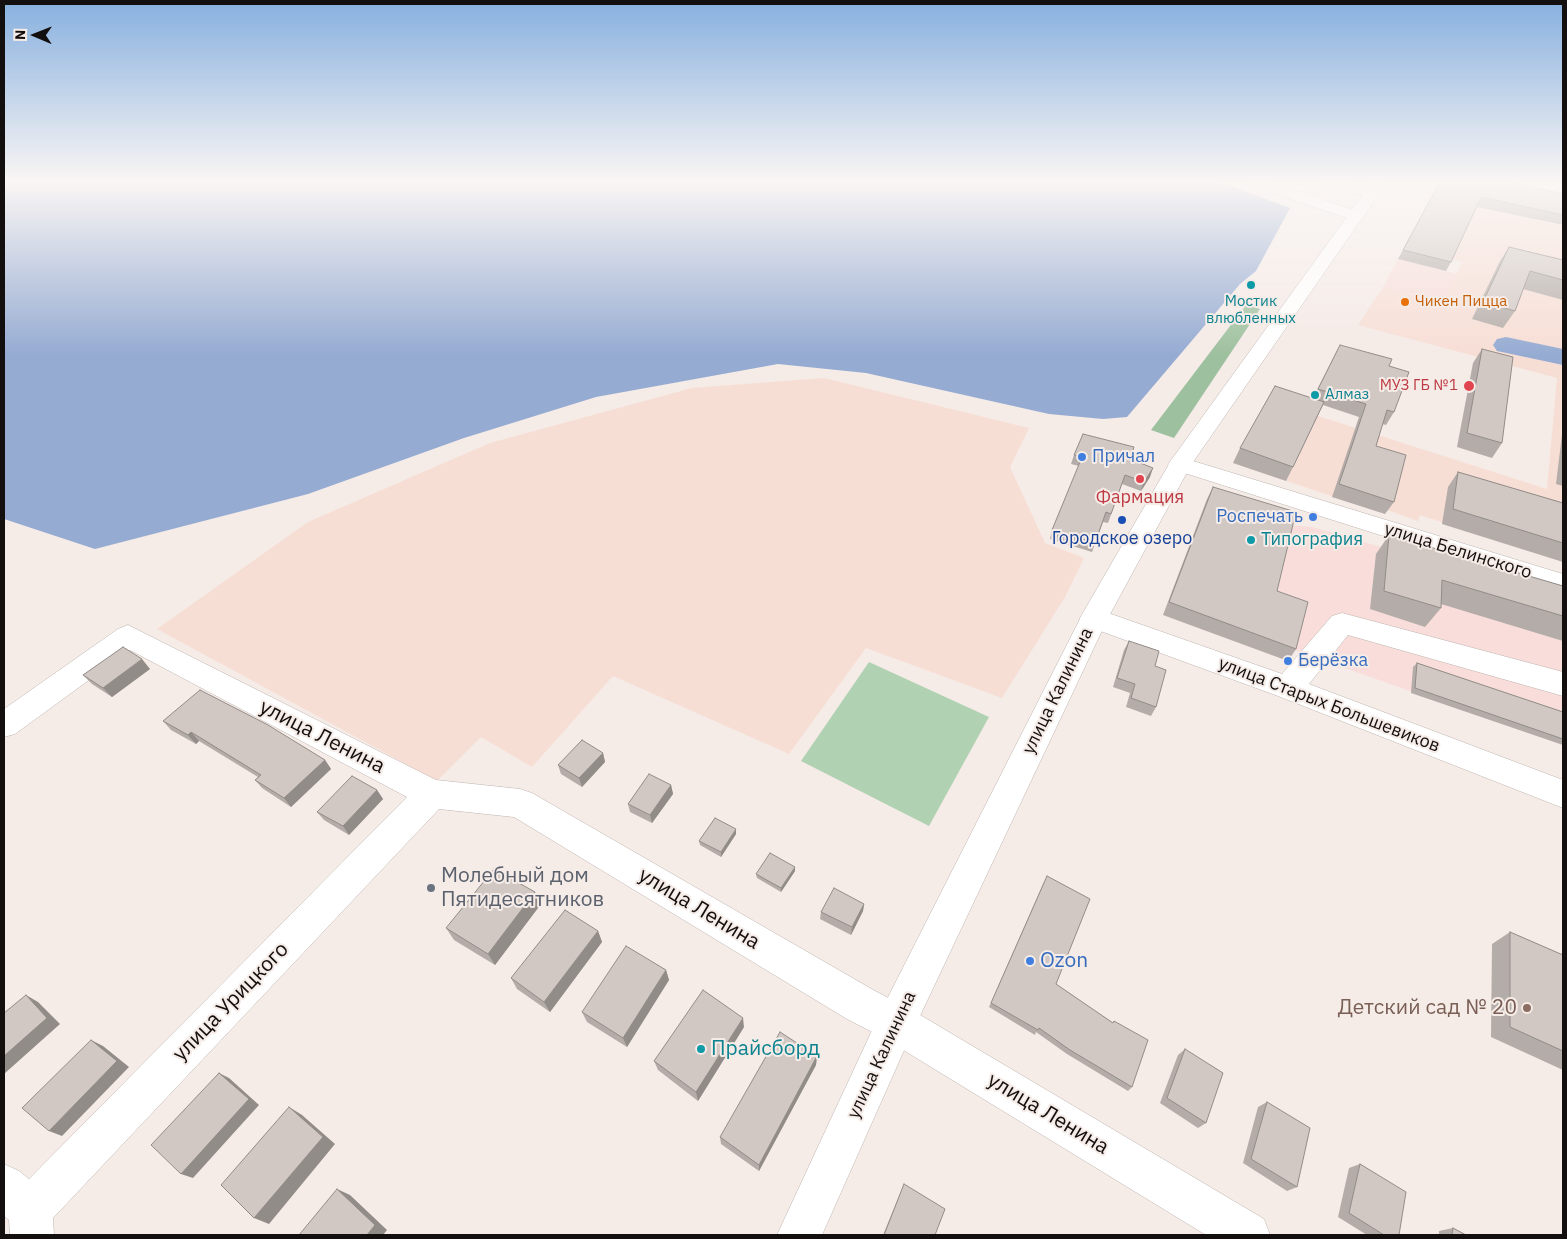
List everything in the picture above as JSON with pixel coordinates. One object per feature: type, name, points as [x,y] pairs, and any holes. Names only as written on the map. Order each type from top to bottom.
[{"type":"street","name":"улица Калинина","points":[[799,1235],[896,1023],[1094,618],[1180,464],[1340,240]]},
{"type":"street","name":"улица Белинского","points":[[1180,464],[1563,584]]},
{"type":"street","name":"улица Старых Большевиков","points":[[1094,618],[1288,688],[1563,794]]},
{"type":"street","points":[[1288,688],[1342,624],[1563,684]]},
{"type":"street","name":"улица Ленина","points":[[4,725],[128,636],[432,794],[520,803],[861,1005],[896,1023],[1248,1235]]},
{"type":"street","name":"улица Урицкого","points":[[22,1210],[432,794]]},
{"type":"shaded area","points":[[1460,240],[1563,240],[1563,562],[1420,515],[1418,521],[1387,510],[1385,514],[1233,463],[1268,400],[1547,489],[1557,378],[1358,325],[1383,287],[1444,303],[1462,262],[1451,259]]},
{"type":"shaded area","points":[[1398,259],[1457,274],[1444,303],[1383,287]]},
{"type":"shaded area","points":[[824,378],[1029,428],[1010,467],[1045,543],[1084,558],[1065,597],[1002,698],[866,648],[789,754],[613,676],[532,767],[481,737],[437,781],[157,629],[308,522],[490,443],[692,388]]},
{"type":"shaded area","points":[[1289,525],[1312,527],[1563,600],[1563,745],[1291,649],[1288,661],[1163,615]]},
{"type":"green space","points":[[1246,305],[1260,309],[1174,438],[1151,430]]},
{"type":"green space","points":[[869,662],[989,717],[929,826],[801,761]]},
{"type":"water","points":[[4,240],[1273,240],[1256,271],[1240,284],[1127,417],[1103,419],[1049,414],[866,373],[778,364],[596,397],[464,438],[308,494],[95,549],[4,519]]},
{"type":"building","points":[[1409,240],[1461,240],[1451,262],[1403,250]]},
{"type":"building","points":[[1509,247],[1563,260],[1563,280],[1530,271],[1515,311],[1483,302]]},
{"type":"building","points":[[1340,345],[1392,359],[1389,366],[1409,372],[1394,412],[1387,410],[1376,446],[1406,455],[1394,502],[1339,484],[1366,404],[1318,389]]},
{"type":"building","points":[[1482,349],[1513,357],[1502,443],[1467,433]]},
{"type":"building","points":[[1275,386],[1324,402],[1293,467],[1240,448]]},
{"type":"building","points":[[1083,434],[1134,447],[1130,459],[1153,468],[1144,482],[1125,475],[1111,514],[1106,512],[1095,543],[1052,530],[1082,457],[1074,455]]},
{"type":"building","points":[[1458,472],[1563,503],[1563,543],[1453,509]]},
{"type":"building","points":[[1213,487],[1296,512],[1277,591],[1308,602],[1296,649],[1169,602]]},
{"type":"building","points":[[1389,535],[1563,586],[1563,616],[1442,580],[1441,608],[1384,591]]},
{"type":"building","points":[[1129,641],[1159,651],[1155,666],[1166,670],[1156,707],[1131,698],[1135,684],[1117,678]]},
{"type":"building","points":[[123,647],[142,659],[103,688],[83,675]]},
{"type":"building","points":[[1417,663],[1563,712],[1563,739],[1415,688]]},
{"type":"building","points":[[200,690],[268,725],[325,760],[284,798],[255,780],[261,775],[191,732],[188,735],[163,721]]},
{"type":"building","points":[[582,740],[603,753],[579,778],[558,765]]},
{"type":"building","points":[[649,774],[671,785],[650,815],[628,804]]},
{"type":"building","points":[[352,776],[377,790],[343,826],[317,812]]},
{"type":"building","points":[[715,818],[736,829],[721,852],[699,841]]},
{"type":"building","points":[[770,853],[795,867],[781,888],[756,874]]},
{"type":"building","points":[[494,869],[535,892],[488,954],[446,928]]},
{"type":"building","points":[[1047,876],[1090,899],[1056,984],[1113,1023],[1114,1021],[1148,1040],[1132,1087],[1070,1050],[1039,1028],[1038,1030],[991,1003]]},
{"type":"building","points":[[834,888],[864,904],[852,927],[821,912]]},
{"type":"building","points":[[565,910],[598,931],[544,1002],[511,978]]},
{"type":"building","points":[[1510,932],[1563,955],[1563,1051],[1510,1027]]},
{"type":"building","points":[[626,946],[666,970],[623,1038],[582,1012]]},
{"type":"building","name":"Прайсборд","points":[[703,990],[743,1018],[696,1092],[654,1061]]},
{"type":"building","points":[[26,995],[47,1018],[4,1056],[4,1013]]},
{"type":"building","points":[[780,1032],[817,1056],[759,1165],[720,1137]]},
{"type":"building","points":[[91,1040],[117,1061],[49,1131],[22,1108]]},
{"type":"building","points":[[1185,1049],[1223,1073],[1206,1123],[1167,1098]]},
{"type":"building","points":[[219,1073],[249,1099],[181,1174],[151,1145]]},
{"type":"building","points":[[1267,1102],[1310,1128],[1297,1187],[1251,1159]]},
{"type":"building","points":[[289,1107],[323,1137],[254,1218],[221,1185]]},
{"type":"building","points":[[1360,1164],[1406,1192],[1399,1235],[1384,1235],[1349,1213]]},
{"type":"building","points":[[904,1184],[945,1209],[935,1235],[884,1235]]},
{"type":"building","points":[[337,1189],[375,1225],[367,1235],[299,1235]]},
{"type":"building","points":[[1453,1228],[1466,1235],[1452,1235]]},
{"type":"waterway","points":[[1506,345],[1563,357]]},
{"type":"place","name":"Мостик влюбленных","points":[[1251,285]]},
{"type":"place","name":"Чикен Пицца","points":[[1405,302]]},
{"type":"place","name":"МУЗ ГБ №1","points":[[1469,386]]},
{"type":"place","name":"Алмаз","points":[[1315,395]]},
{"type":"place","name":"Причал","points":[[1082,457]]},
{"type":"place","name":"Фармация","points":[[1140,479]]},
{"type":"place","name":"Роспечать","points":[[1313,517]]},
{"type":"place","name":"Городское озеро","points":[[1122,520]]},
{"type":"place","name":"Типография","points":[[1251,540]]},
{"type":"place","name":"Берёзка","points":[[1288,661]]},
{"type":"place","name":"Молебный дом Пятидесятников","points":[[431,888]]},
{"type":"place","name":"Ozon","points":[[1030,961]]},
{"type":"place","name":"Детский сад № 20","points":[[1527,1008]]},
{"type":"place","name":"Прайсборд","points":[[701,1049]]}]
